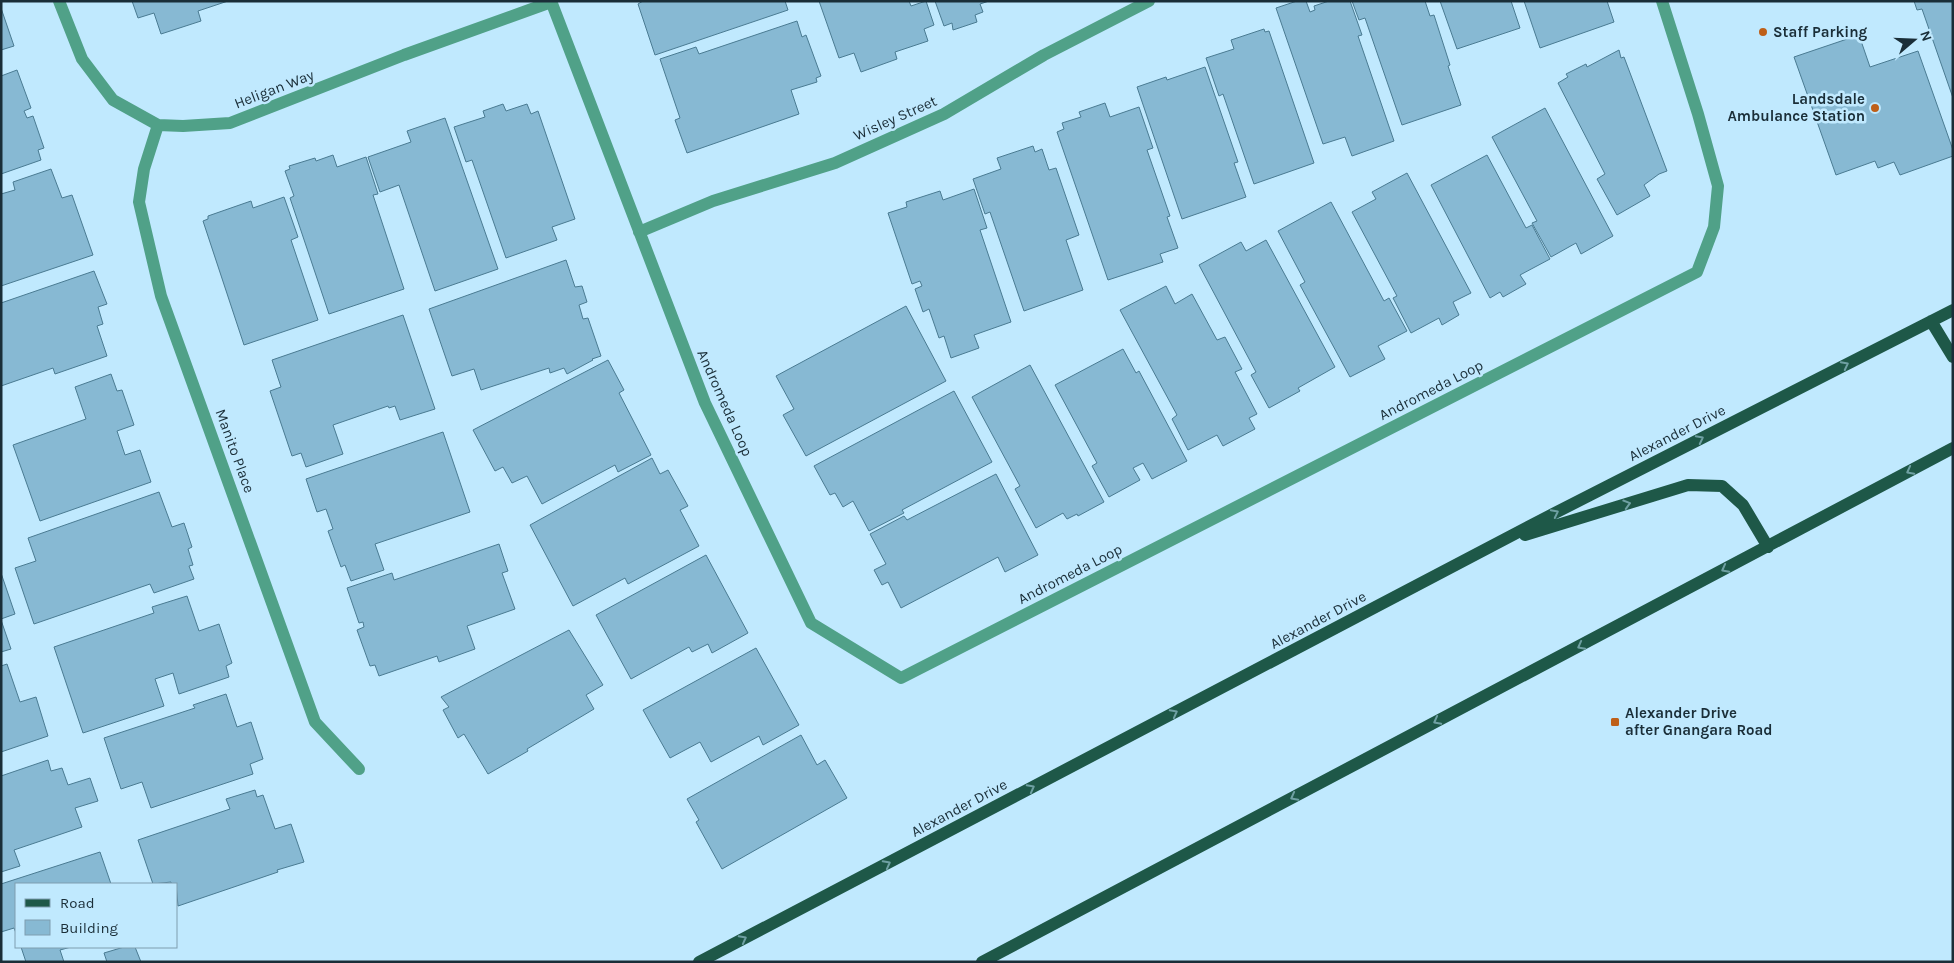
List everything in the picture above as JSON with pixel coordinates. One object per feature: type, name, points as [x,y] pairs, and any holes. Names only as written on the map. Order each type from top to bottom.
[{"type":"main road","name":"Alexander Drive","points":[[699,962],[1497,544],[1953,310]]},
{"type":"main road","points":[[1931,321],[1953,357]]},
{"type":"main road","points":[[982,962],[1953,448]]},
{"type":"main road","points":[[1497,544],[1688,485],[1722,486],[1743,505],[1768,547]]},
{"type":"street","name":"Heligan Way","points":[[59,1],[82,59],[113,100],[158,125],[183,126],[230,123],[404,55],[551,1]]},
{"type":"street","name":"Andromeda Loop","points":[[551,1],[705,403],[811,623],[901,678],[1697,272],[1714,228],[1718,186],[1698,114],[1662,1]]},
{"type":"street","name":"Wisley Street","points":[[639,232],[713,201],[834,163],[944,114],[1044,55],[1149,1]]},
{"type":"street","name":"Manito Place","points":[[158,125],[144,169],[139,202],[161,296],[315,722],[360,770]]},
{"type":"building","points":[[132,1],[228,1],[198,11],[201,21],[161,34],[154,13],[138,18]]},
{"type":"building","points":[[643,1],[785,1],[788,10],[655,55],[638,4]]},
{"type":"building","points":[[819,1],[909,1],[911,6],[926,1],[934,25],[924,29],[928,41],[895,52],[897,59],[861,72],[854,53],[839,58]]},
{"type":"building","points":[[935,1],[989,1],[980,4],[983,12],[975,15],[977,22],[953,30],[952,23],[944,26]]},
{"type":"building","points":[[1297,1],[1306,1],[1310,12],[1315,10],[1314,6],[1329,1],[1350,1],[1362,35],[1358,36],[1394,141],[1352,156],[1345,137],[1323,144],[1276,8]]},
{"type":"building","points":[[1352,1],[1425,1],[1430,16],[1434,15],[1461,105],[1402,125],[1365,18],[1359,20]]},
{"type":"building","points":[[1440,1],[1511,1],[1520,28],[1457,49]]},
{"type":"building","points":[[1524,1],[1607,1],[1614,22],[1540,48]]},
{"type":"building","points":[[1914,1],[1953,1],[1953,98],[1922,9],[1917,10]]},
{"type":"building","points":[[1,8],[14,46],[1,50]]},
{"type":"building","points":[[797,21],[802,37],[806,35],[821,76],[816,78],[817,82],[791,90],[799,114],[687,153],[675,120],[680,118],[660,59],[696,47],[699,54]]},
{"type":"building","points":[[1264,29],[1265,32],[1269,31],[1314,163],[1254,184],[1223,94],[1219,96],[1206,58],[1234,49],[1231,40]]},
{"type":"building","name":"Landsdale Ambulance Station","points":[[1859,35],[1870,67],[1918,51],[1953,150],[1953,156],[1900,175],[1894,162],[1878,168],[1875,161],[1836,175],[1794,57]]},
{"type":"building","points":[[1619,50],[1621,58],[1624,57],[1667,171],[1659,174],[1644,185],[1650,196],[1617,215],[1597,179],[1605,174],[1558,83],[1568,77],[1566,74],[1586,64],[1587,67]]},
{"type":"building","points":[[1205,67],[1238,162],[1234,163],[1246,197],[1182,219],[1137,87],[1166,77],[1167,80]]},
{"type":"building","points":[[17,70],[31,108],[24,111],[27,118],[33,116],[44,148],[38,150],[41,160],[1,174],[1,76]]},
{"type":"building","points":[[1105,103],[1110,117],[1139,107],[1153,148],[1147,150],[1170,216],[1167,217],[1178,248],[1160,254],[1163,262],[1108,280],[1057,132],[1064,129],[1062,123],[1081,117],[1079,112]]},
{"type":"building","points":[[503,104],[506,111],[527,104],[531,114],[538,111],[575,219],[552,227],[557,240],[506,258],[472,160],[466,162],[454,127],[485,117],[483,111]]},
{"type":"building","points":[[1545,108],[1613,236],[1581,254],[1576,243],[1551,257],[1532,223],[1537,221],[1492,137]]},
{"type":"building","points":[[445,118],[498,269],[435,291],[399,185],[380,192],[368,157],[411,142],[407,131]]},
{"type":"building","points":[[1033,146],[1035,152],[1042,149],[1049,170],[1056,168],[1079,235],[1066,240],[1083,290],[1024,311],[990,212],[985,214],[973,179],[1001,169],[997,158]]},
{"type":"building","points":[[333,155],[337,167],[366,157],[378,194],[373,195],[404,289],[329,314],[290,198],[294,196],[285,171],[290,169],[289,166],[315,158],[316,161]]},
{"type":"building","points":[[1487,155],[1526,228],[1532,225],[1550,259],[1520,275],[1526,284],[1503,297],[1500,292],[1490,298],[1431,185]]},
{"type":"building","points":[[51,169],[62,198],[72,195],[93,255],[1,286],[1,194],[15,190],[13,182]]},
{"type":"building","points":[[1407,173],[1471,293],[1453,302],[1459,315],[1442,325],[1439,318],[1411,333],[1393,298],[1397,296],[1352,212],[1376,199],[1372,192]]},
{"type":"building","points":[[974,189],[987,228],[980,230],[1011,322],[974,335],[979,348],[951,358],[944,336],[939,338],[929,309],[923,312],[915,289],[922,286],[920,281],[912,284],[888,213],[907,207],[906,202],[940,191],[943,200]]},
{"type":"building","points":[[284,197],[298,237],[291,240],[318,320],[244,345],[203,221],[208,219],[208,216],[251,201],[253,208]]},
{"type":"building","points":[[1331,202],[1384,301],[1389,298],[1407,331],[1378,346],[1385,359],[1350,377],[1300,285],[1305,282],[1278,231]]},
{"type":"building","points":[[1266,240],[1335,367],[1298,388],[1300,391],[1269,408],[1251,375],[1256,372],[1199,265],[1241,242],[1246,251]]},
{"type":"building","points":[[566,260],[575,287],[582,286],[587,302],[579,305],[583,319],[588,318],[601,356],[592,359],[567,374],[564,368],[550,373],[549,368],[481,390],[474,369],[452,376],[429,309]]},
{"type":"building","points":[[94,271],[107,304],[98,307],[103,324],[97,326],[107,356],[55,374],[53,368],[1,386],[1,303]]},
{"type":"building","points":[[1166,286],[1175,304],[1192,294],[1217,340],[1225,337],[1242,369],[1235,372],[1257,414],[1249,418],[1255,429],[1223,446],[1217,435],[1188,450],[1172,419],[1177,415],[1120,310]]},
{"type":"building","points":[[906,306],[946,381],[806,456],[783,415],[794,409],[776,376]]},
{"type":"building","points":[[403,315],[435,409],[400,420],[395,406],[389,408],[388,406],[333,425],[343,454],[306,467],[301,453],[292,456],[270,391],[281,387],[272,360]]},
{"type":"building","points":[[1123,349],[1136,373],[1139,371],[1187,461],[1152,479],[1143,463],[1133,468],[1140,480],[1109,497],[1092,466],[1097,463],[1055,385]]},
{"type":"building","points":[[608,360],[624,390],[619,393],[651,455],[618,472],[615,465],[542,504],[527,476],[512,483],[503,467],[495,471],[473,430]]},
{"type":"building","points":[[1030,365],[1104,502],[1078,516],[1077,514],[1067,519],[1063,513],[1036,528],[1015,489],[1020,486],[972,397]]},
{"type":"building","points":[[111,374],[117,391],[122,390],[134,425],[117,431],[125,455],[140,450],[151,482],[40,521],[13,445],[86,419],[75,387]]},
{"type":"building","points":[[954,391],[992,462],[902,510],[904,513],[869,531],[853,501],[843,507],[835,493],[830,495],[814,466]]},
{"type":"building","points":[[443,432],[470,512],[375,544],[384,570],[351,581],[345,565],[341,567],[328,531],[333,529],[326,509],[317,512],[306,479]]},
{"type":"building","points":[[652,458],[660,474],[668,470],[688,506],[680,510],[699,546],[628,584],[625,578],[573,606],[530,525]]},
{"type":"building","points":[[996,474],[1038,555],[1005,572],[998,557],[901,608],[888,582],[882,585],[874,570],[886,564],[870,534],[904,516],[907,520]]},
{"type":"building","points":[[159,492],[172,527],[184,523],[192,547],[188,549],[193,565],[189,566],[194,579],[154,593],[150,584],[34,624],[15,568],[36,561],[28,538]]},
{"type":"building","points":[[499,544],[508,571],[502,573],[515,609],[467,626],[475,649],[439,662],[437,656],[379,676],[375,665],[370,666],[357,630],[364,627],[363,622],[359,623],[347,588],[392,573],[394,580]]},
{"type":"building","points":[[706,555],[748,633],[712,653],[708,644],[692,652],[689,647],[631,679],[596,615]]},
{"type":"building","points":[[1,573],[15,614],[1,619]]},
{"type":"building","points":[[187,596],[199,631],[219,624],[232,663],[226,666],[229,677],[179,694],[173,673],[155,679],[164,706],[83,733],[54,647],[154,613],[152,607]]},
{"type":"building","points":[[1,620],[11,649],[1,652]]},
{"type":"building","points":[[569,630],[603,685],[586,695],[594,709],[488,774],[464,734],[458,738],[443,710],[449,707],[441,697]]},
{"type":"building","points":[[756,648],[799,725],[763,745],[759,736],[711,762],[700,742],[670,758],[643,710]]},
{"type":"building","points":[[7,664],[20,702],[36,697],[48,736],[1,752],[1,666]]},
{"type":"building","points":[[226,694],[237,727],[251,722],[263,759],[250,764],[253,774],[151,808],[142,782],[121,789],[104,738],[195,708],[193,705]]},
{"type":"building","points":[[801,735],[817,765],[825,760],[847,798],[722,869],[696,822],[699,820],[687,799]]},
{"type":"building","points":[[48,760],[51,771],[62,768],[68,785],[90,778],[98,801],[75,808],[82,827],[14,850],[20,866],[1,872],[1,776]]},
{"type":"building","points":[[255,790],[257,797],[263,795],[275,829],[291,824],[304,862],[178,906],[178,883],[153,883],[138,840],[230,809],[226,799]]},
{"type":"building","points":[[100,852],[111,883],[15,883],[15,930],[14,928],[1,932],[1,884]]},
{"type":"building","points":[[21,948],[67,948],[60,950],[64,962],[26,962]]},
{"type":"building","points":[[121,948],[135,948],[141,962],[107,962],[104,953]]},
{"type":"place","name":"Staff Parking","points":[[1763,32]]},
{"type":"place","name":"Landsdale Ambulance Station","points":[[1875,108]]},
{"type":"place","name":"Alexander Drive after Gnangara Road","points":[[1615,722]]}]
